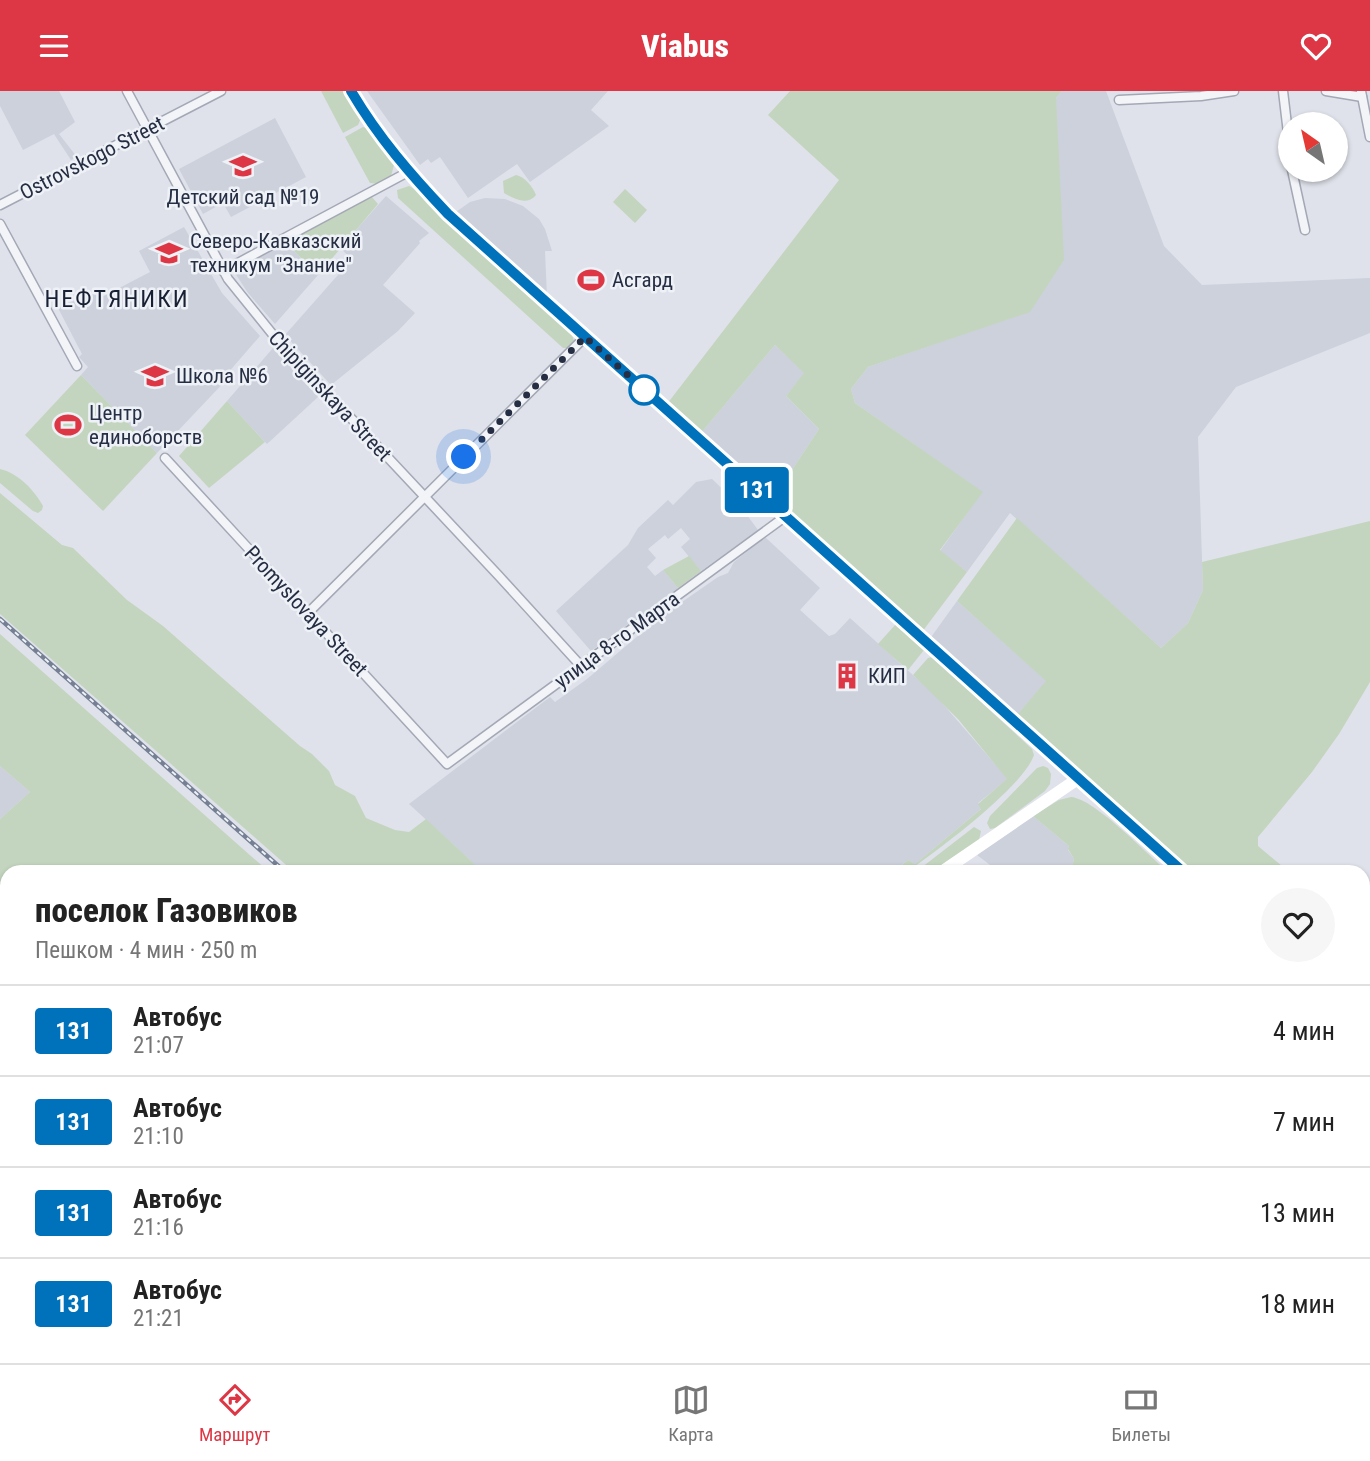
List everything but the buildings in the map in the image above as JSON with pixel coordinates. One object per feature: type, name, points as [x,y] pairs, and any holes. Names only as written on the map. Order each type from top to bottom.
[{"type":"main road","points":[[351,91],[381,138],[448,214],[1175,865]]},
{"type":"main road","points":[[952,865],[1079,778]]},
{"type":"street","name":"Chipiginskaya Street","points":[[127,91],[223,271],[240,296],[581,666]]},
{"type":"street","name":"Ostrovskogo Street","points":[[0,205],[221,91]]},
{"type":"street","points":[[1119,100],[1201,96],[1234,91]]},
{"type":"street","points":[[1283,91],[1285,112]]},
{"type":"street","points":[[1326,91],[1362,94],[1370,137]]},
{"type":"street","points":[[223,271],[408,171]]},
{"type":"street","points":[[1295,182],[1306,230]]},
{"type":"street","points":[[0,224],[76,366]]},
{"type":"street","points":[[308,613],[585,337]]},
{"type":"street","name":"Promyslovaya Street","points":[[164,459],[447,764]]},
{"type":"street","name":"улица 8-го Марта","points":[[447,764],[786,516]]},
{"type":"shaded area","points":[[0,91],[59,91],[75,122],[59,134],[77,157],[71,160],[54,134],[23,150],[0,106]]},
{"type":"shaded area","points":[[367,91],[608,91],[591,110],[609,126],[530,182],[517,164],[468,198],[440,157],[431,163],[428,159],[420,165]]},
{"type":"shaded area","points":[[1062,91],[1106,91],[1164,246],[1202,285],[1370,278],[1370,333],[1236,387],[1198,437],[1203,590],[1188,623],[1161,648],[1010,513],[967,572],[940,551],[982,492],[855,403],[851,389],[868,367],[1030,311],[1056,98]]},
{"type":"shaded area","name":"Детский сад №19","points":[[275,118],[306,177],[231,217],[223,203],[203,214],[179,169]]},
{"type":"shaded area","points":[[386,196],[429,233],[419,241],[383,285],[415,313],[398,331],[331,385],[285,335],[352,259],[341,249],[343,245]]},
{"type":"shaded area","points":[[485,198],[505,199],[523,206],[539,219],[552,251],[545,251],[547,297],[453,214],[470,202]]},
{"type":"shaded area","points":[[184,227],[222,293],[260,336],[227,374],[229,377],[157,453],[81,375],[88,367],[79,357],[82,354],[58,308],[89,292],[102,297],[150,272],[139,251]]},
{"type":"shaded area","points":[[285,242],[318,275],[275,324],[248,293],[233,270]]},
{"type":"shaded area","points":[[775,345],[805,373],[786,396],[819,429],[774,497],[701,433]]},
{"type":"shaded area","points":[[273,348],[318,397],[267,444],[227,401]]},
{"type":"shaded area","points":[[712,479],[741,507],[758,530],[701,571],[681,547],[690,539],[681,528],[668,539],[665,535],[648,549],[656,558],[647,567],[655,576],[663,570],[678,588],[591,651],[556,611],[628,545],[638,528],[668,500],[673,505],[696,482]]},
{"type":"shaded area","points":[[765,537],[820,588],[800,610],[829,636],[835,634],[850,618],[936,696],[1008,779],[978,803],[982,808],[915,864],[908,860],[902,865],[475,865],[409,804],[550,697],[555,702],[587,679],[659,618],[718,577],[728,573],[734,562]]},
{"type":"shaded area","points":[[957,601],[1047,681],[1016,716],[929,640]]},
{"type":"shaded area","points":[[0,766],[30,792],[0,819]]},
{"type":"shaded area","points":[[1033,816],[1069,846],[1068,850],[1074,859],[1072,865],[990,865],[977,855]]},
{"type":"green space","points":[[321,91],[345,91],[361,118],[358,125],[343,133]]},
{"type":"green space","points":[[790,91],[1062,91],[1056,98],[1064,260],[1030,312],[868,367],[851,389],[855,403],[983,492],[940,550],[967,572],[922,632],[774,497],[819,429],[786,396],[804,373],[775,345],[701,433],[667,404],[839,180],[768,115]]},
{"type":"green space","points":[[363,127],[369,129],[394,165],[391,176],[380,184],[370,183],[345,137]]},
{"type":"green space","points":[[516,175],[531,186],[536,195],[529,200],[520,200],[504,193],[503,181]]},
{"type":"green space","points":[[409,186],[571,332],[574,341],[569,348],[563,348],[398,198],[397,190]]},
{"type":"green space","points":[[625,189],[647,210],[635,223],[613,202]]},
{"type":"green space","points":[[371,196],[378,204],[318,275],[285,242]]},
{"type":"green space","points":[[81,375],[157,453],[103,511],[25,435]]},
{"type":"green space","points":[[227,401],[265,442],[209,488],[179,456]]},
{"type":"green space","points":[[0,469],[25,483],[43,506],[42,510],[38,513],[33,511],[0,483]]},
{"type":"green space","points":[[0,493],[62,545],[73,548],[127,600],[163,626],[312,754],[329,771],[335,785],[355,796],[366,818],[395,830],[409,832],[426,819],[476,865],[286,865],[0,614]]},
{"type":"green space","points":[[1017,518],[1161,648],[1188,623],[1203,590],[1202,562],[1370,521],[1370,682],[1339,734],[1312,772],[1258,837],[1258,846],[1281,865],[1185,865],[1016,716],[1046,681],[957,601]]},
{"type":"green space","points":[[689,556],[701,571],[678,588],[663,570]]},
{"type":"green space","points":[[896,624],[924,650],[908,670],[878,644]]},
{"type":"green space","points":[[0,634],[261,865],[0,865],[0,819],[30,792],[0,766]]},
{"type":"green space","points":[[932,657],[1032,749],[1034,755],[1014,783],[958,834],[916,865],[902,865],[908,860],[915,864],[981,809],[978,804],[1007,779],[958,719],[913,675]]},
{"type":"green space","points":[[1037,768],[1048,768],[1051,774],[1050,784],[1045,791],[990,829],[987,823],[990,816]]},
{"type":"green space","points":[[1071,797],[1093,807],[1160,865],[1072,865],[1074,859],[1069,846],[1033,816],[1059,800]]},
{"type":"green space","points":[[974,827],[981,831],[979,840],[942,865],[925,865]]},
{"type":"railway","points":[[0,619],[277,865]]},
{"type":"bus line","name":"131","points":[[351,91],[396,157],[448,214],[1175,865]]},
{"type":"place","name":"Детский сад №19","points":[[243,166]]},
{"type":"place","name":"Северо-Кавказский техникум \"Знание\"","points":[[169,253]]},
{"type":"place","name":"Асгард","points":[[591,280]]},
{"type":"place","name":"Школа №6","points":[[155,376]]},
{"type":"place","name":"Центр единоборств","points":[[68,425]]},
{"type":"place","name":"КИП","points":[[847,676]]},
{"type":"district","name":"НЕФТЯНИКИ","points":[[117,299]]},
{"type":"route","points":[[464,457],[585,337],[647,392],[644,390]]}]
